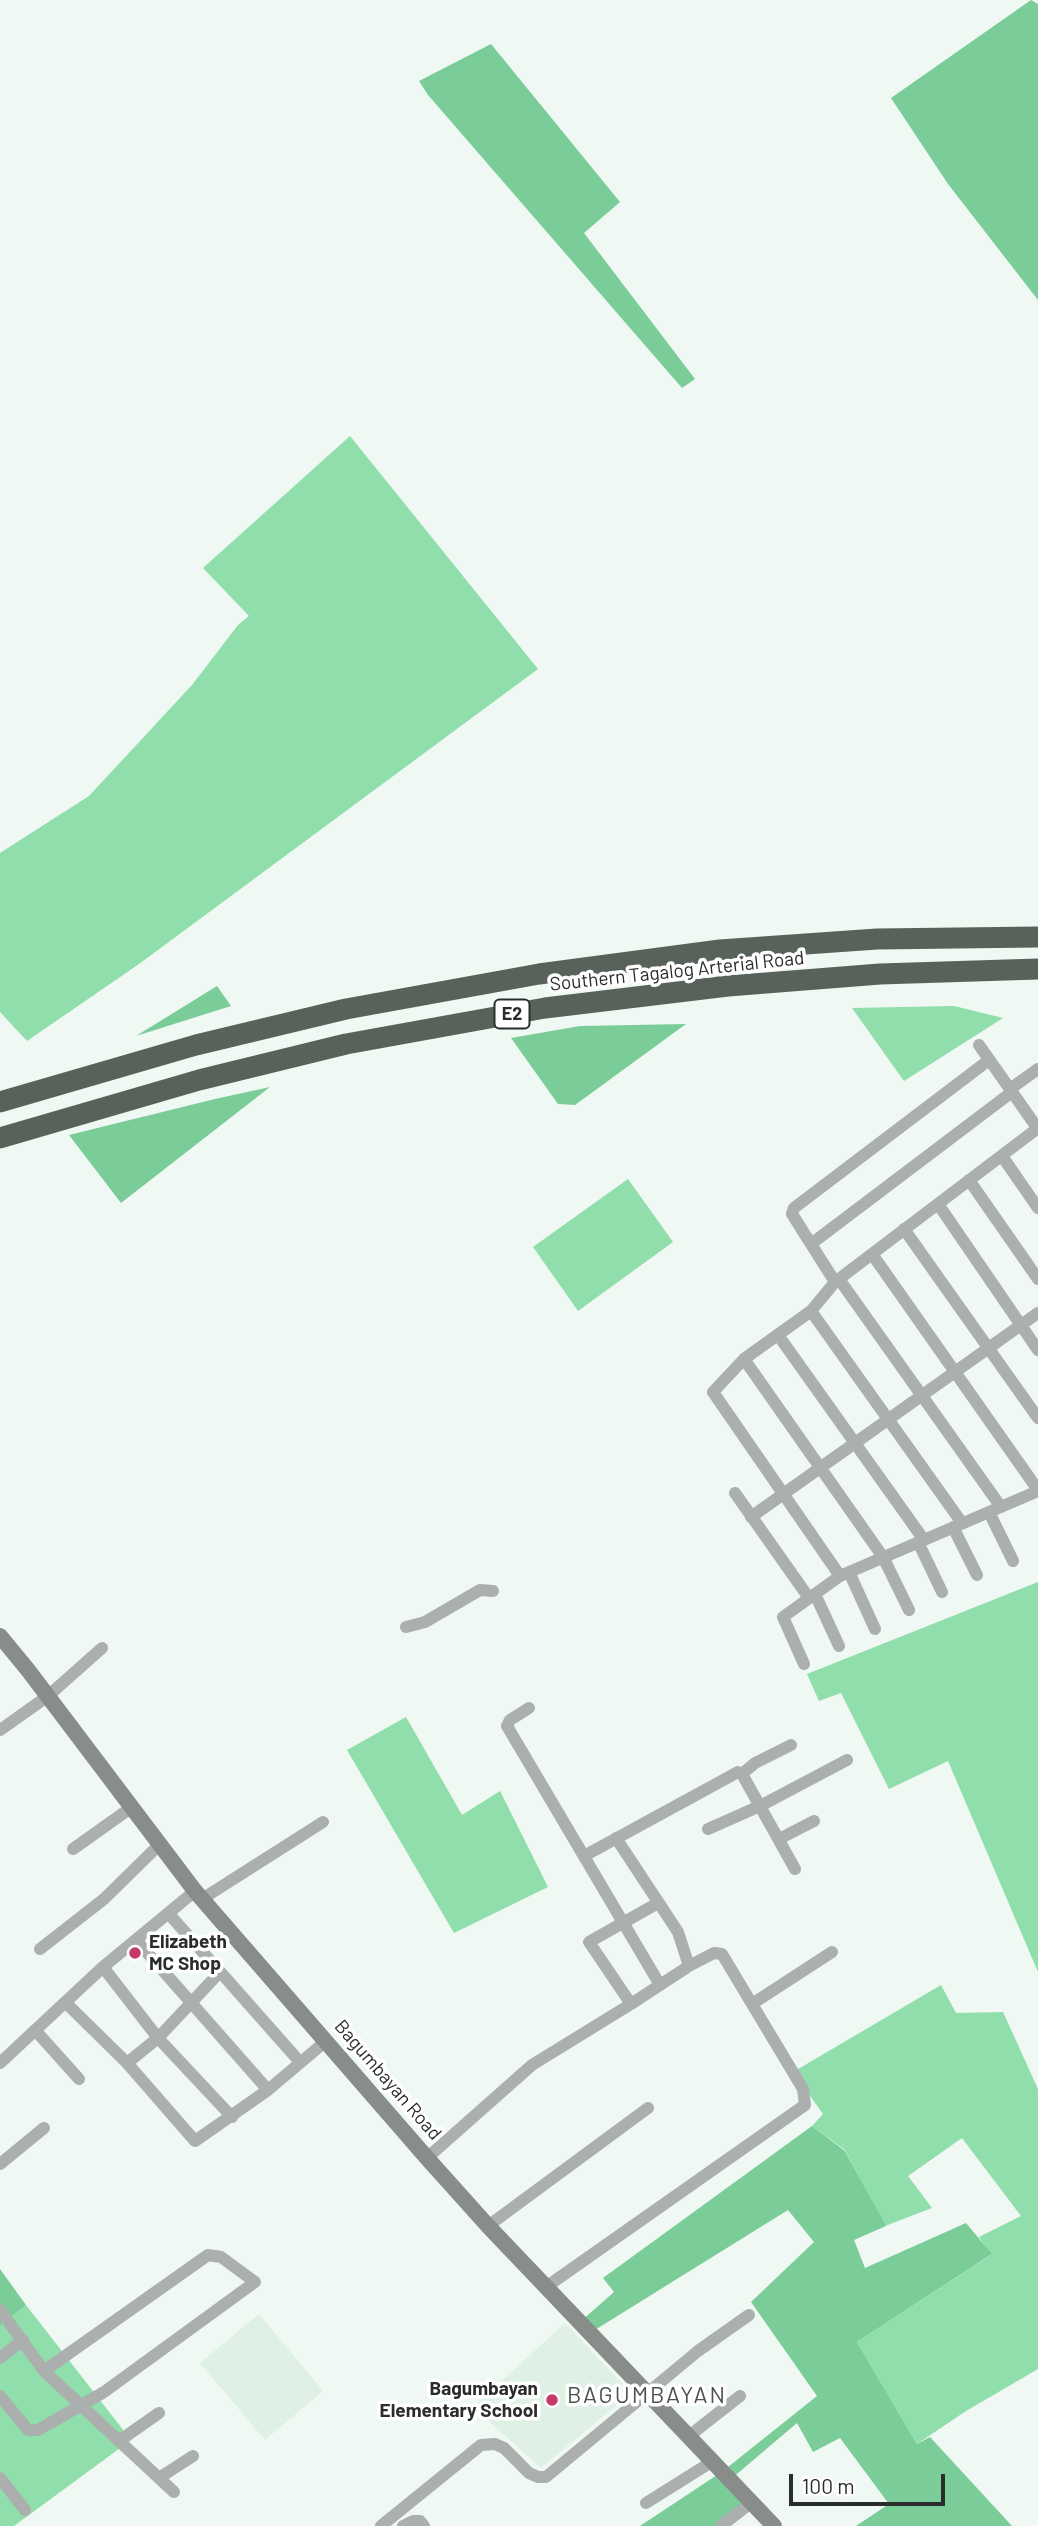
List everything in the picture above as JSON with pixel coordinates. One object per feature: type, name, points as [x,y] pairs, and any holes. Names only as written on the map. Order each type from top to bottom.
[{"type":"highway","name":"Southern Tagalog Arterial Road","points":[[0,1102],[196,1045],[346,1009],[539,974],[732,949],[877,939],[1038,937]]},
{"type":"highway","name":"Southern Tagalog Arterial Road","points":[[0,1139],[212,1076],[346,1044],[545,1008],[728,986],[852,976],[1038,969]]},
{"type":"street","points":[[876,1629],[844,1574],[783,1494],[713,1392],[744,1359],[811,1311],[837,1280],[1038,1128],[979,1045]]},
{"type":"street","points":[[989,1060],[794,1208],[792,1214],[922,1396],[995,1509],[1013,1561]]},
{"type":"street","points":[[811,1244],[1038,1069]]},
{"type":"street","points":[[1002,1156],[1038,1208]]},
{"type":"street","points":[[969,1180],[1038,1279]]},
{"type":"street","points":[[938,1204],[1038,1350]]},
{"type":"street","points":[[904,1229],[1038,1418]]},
{"type":"street","points":[[804,1664],[783,1617],[844,1574],[1038,1490],[872,1254]]},
{"type":"street","points":[[811,1311],[958,1525],[977,1575]]},
{"type":"street","points":[[751,1517],[1038,1313]]},
{"type":"street","points":[[778,1335],[921,1541],[942,1592]]},
{"type":"street","points":[[744,1359],[883,1557],[909,1610]]},
{"type":"street","points":[[735,1493],[812,1596],[839,1646]]},
{"type":"street","points":[[407,1627],[425,1622],[480,1590],[493,1591]]},
{"type":"street","name":"Bagumbayan Road","points":[[3,1645],[48,1696],[199,1895],[427,2158],[488,2226],[774,2526]]},
{"type":"street","points":[[0,1730],[48,1696],[102,1648]]},
{"type":"street","points":[[528,1708],[510,1720],[507,1727],[660,1985]]},
{"type":"street","points":[[742,1774],[755,1763],[790,1745]]},
{"type":"street","points":[[708,1829],[760,1807],[847,1760]]},
{"type":"street","points":[[584,1856],[738,1772],[742,1774],[795,1869]]},
{"type":"street","points":[[73,1849],[132,1807]]},
{"type":"street","points":[[779,1839],[814,1821]]},
{"type":"street","points":[[0,2063],[103,1967],[169,1914],[323,1822]]},
{"type":"street","points":[[616,1838],[678,1933],[689,1966]]},
{"type":"street","points":[[40,1949],[104,1899],[160,1844]]},
{"type":"street","points":[[631,2004],[589,1942],[658,1903]]},
{"type":"street","points":[[169,1914],[299,2061]]},
{"type":"street","points":[[136,1940],[268,2090]]},
{"type":"street","points":[[752,2004],[832,1952]]},
{"type":"street","points":[[427,2158],[533,2065],[689,1966],[714,1953],[722,1954],[803,2089],[805,2105],[547,2287]]},
{"type":"street","points":[[103,1967],[158,2038],[232,2117]]},
{"type":"street","points":[[127,2063],[158,2038],[220,1972]]},
{"type":"street","points":[[65,2002],[127,2063],[195,2141],[268,2090],[299,2061],[326,2041]]},
{"type":"street","points":[[35,2030],[79,2079]]},
{"type":"street","points":[[488,2226],[648,2108]]},
{"type":"street","points":[[0,2164],[44,2128]]},
{"type":"street","points":[[0,2396],[28,2430],[33,2431],[104,2392],[255,2282],[221,2257],[208,2255],[44,2371]]},
{"type":"street","points":[[0,2309],[44,2371],[174,2492]]},
{"type":"street","points":[[381,2526],[481,2445],[495,2444],[504,2448],[529,2473],[546,2477],[698,2351],[749,2315]]},
{"type":"street","points":[[0,2358],[23,2340]]},
{"type":"street","points":[[689,2436],[740,2396]]},
{"type":"street","points":[[119,2441],[159,2413]]},
{"type":"street","points":[[159,2478],[193,2456]]},
{"type":"street","points":[[646,2503],[713,2460]]},
{"type":"street","points":[[2,2484],[25,2510]]},
{"type":"street","points":[[720,2526],[752,2502]]},
{"type":"street","points":[[403,2526],[420,2521],[424,2526]]},
{"type":"shaded area","points":[[259,2314],[323,2391],[265,2440],[200,2363]]},
{"type":"shaded area","name":"Bagumbayan Elementary School","points":[[565,2323],[631,2393],[541,2468],[473,2407]]},
{"type":"green space","points":[[1031,0],[1038,4],[1038,300],[948,184],[891,98]]},
{"type":"green space","points":[[491,44],[620,202],[584,233],[695,379],[682,388],[428,95],[419,81]]},
{"type":"green space","points":[[350,436],[538,669],[139,964],[27,1041],[0,1012],[0,853],[89,796],[192,685],[238,625],[249,616],[203,568]]},
{"type":"green space","points":[[217,986],[231,1006],[136,1036]]},
{"type":"green space","points":[[954,1006],[1003,1018],[904,1081],[852,1008]]},
{"type":"green space","points":[[686,1024],[575,1105],[558,1104],[511,1038],[580,1026]]},
{"type":"green space","points":[[270,1087],[121,1203],[69,1135],[215,1099]]},
{"type":"green space","points":[[628,1179],[673,1242],[578,1311],[533,1247]]},
{"type":"green space","points":[[1038,1582],[1038,1972],[948,1761],[889,1789],[841,1693],[819,1701],[807,1674]]},
{"type":"green space","points":[[406,1717],[462,1815],[500,1791],[548,1887],[454,1933],[347,1750]]},
{"type":"green space","points":[[941,1985],[956,2013],[1003,2012],[1038,2089],[1038,2369],[966,2411],[917,2444],[857,2342],[991,2255],[979,2237],[1021,2216],[962,2138],[908,2176],[932,2208],[885,2226],[845,2150],[812,2126],[823,2114],[793,2072]]},
{"type":"green space","points":[[812,2126],[845,2151],[886,2226],[854,2240],[865,2268],[966,2223],[992,2254],[857,2342],[917,2444],[930,2437],[1012,2526],[856,2526],[889,2504],[840,2438],[813,2452],[797,2423],[731,2479],[752,2502],[721,2526],[640,2526],[723,2471],[817,2396],[751,2302],[814,2242],[788,2210],[590,2333],[580,2322],[614,2292],[603,2278]]},
{"type":"green space","points":[[0,2269],[26,2305],[0,2326]]},
{"type":"green space","points":[[26,2305],[131,2440],[14,2526],[0,2526],[0,2326]]},
{"type":"place","name":"Elizabeth MC Shop","points":[[135,1953]]},
{"type":"place","name":"Bagumbayan Elementary School","points":[[552,2400]]},
{"type":"district","name":"BAGUMBAYAN","points":[[647,2395]]}]
